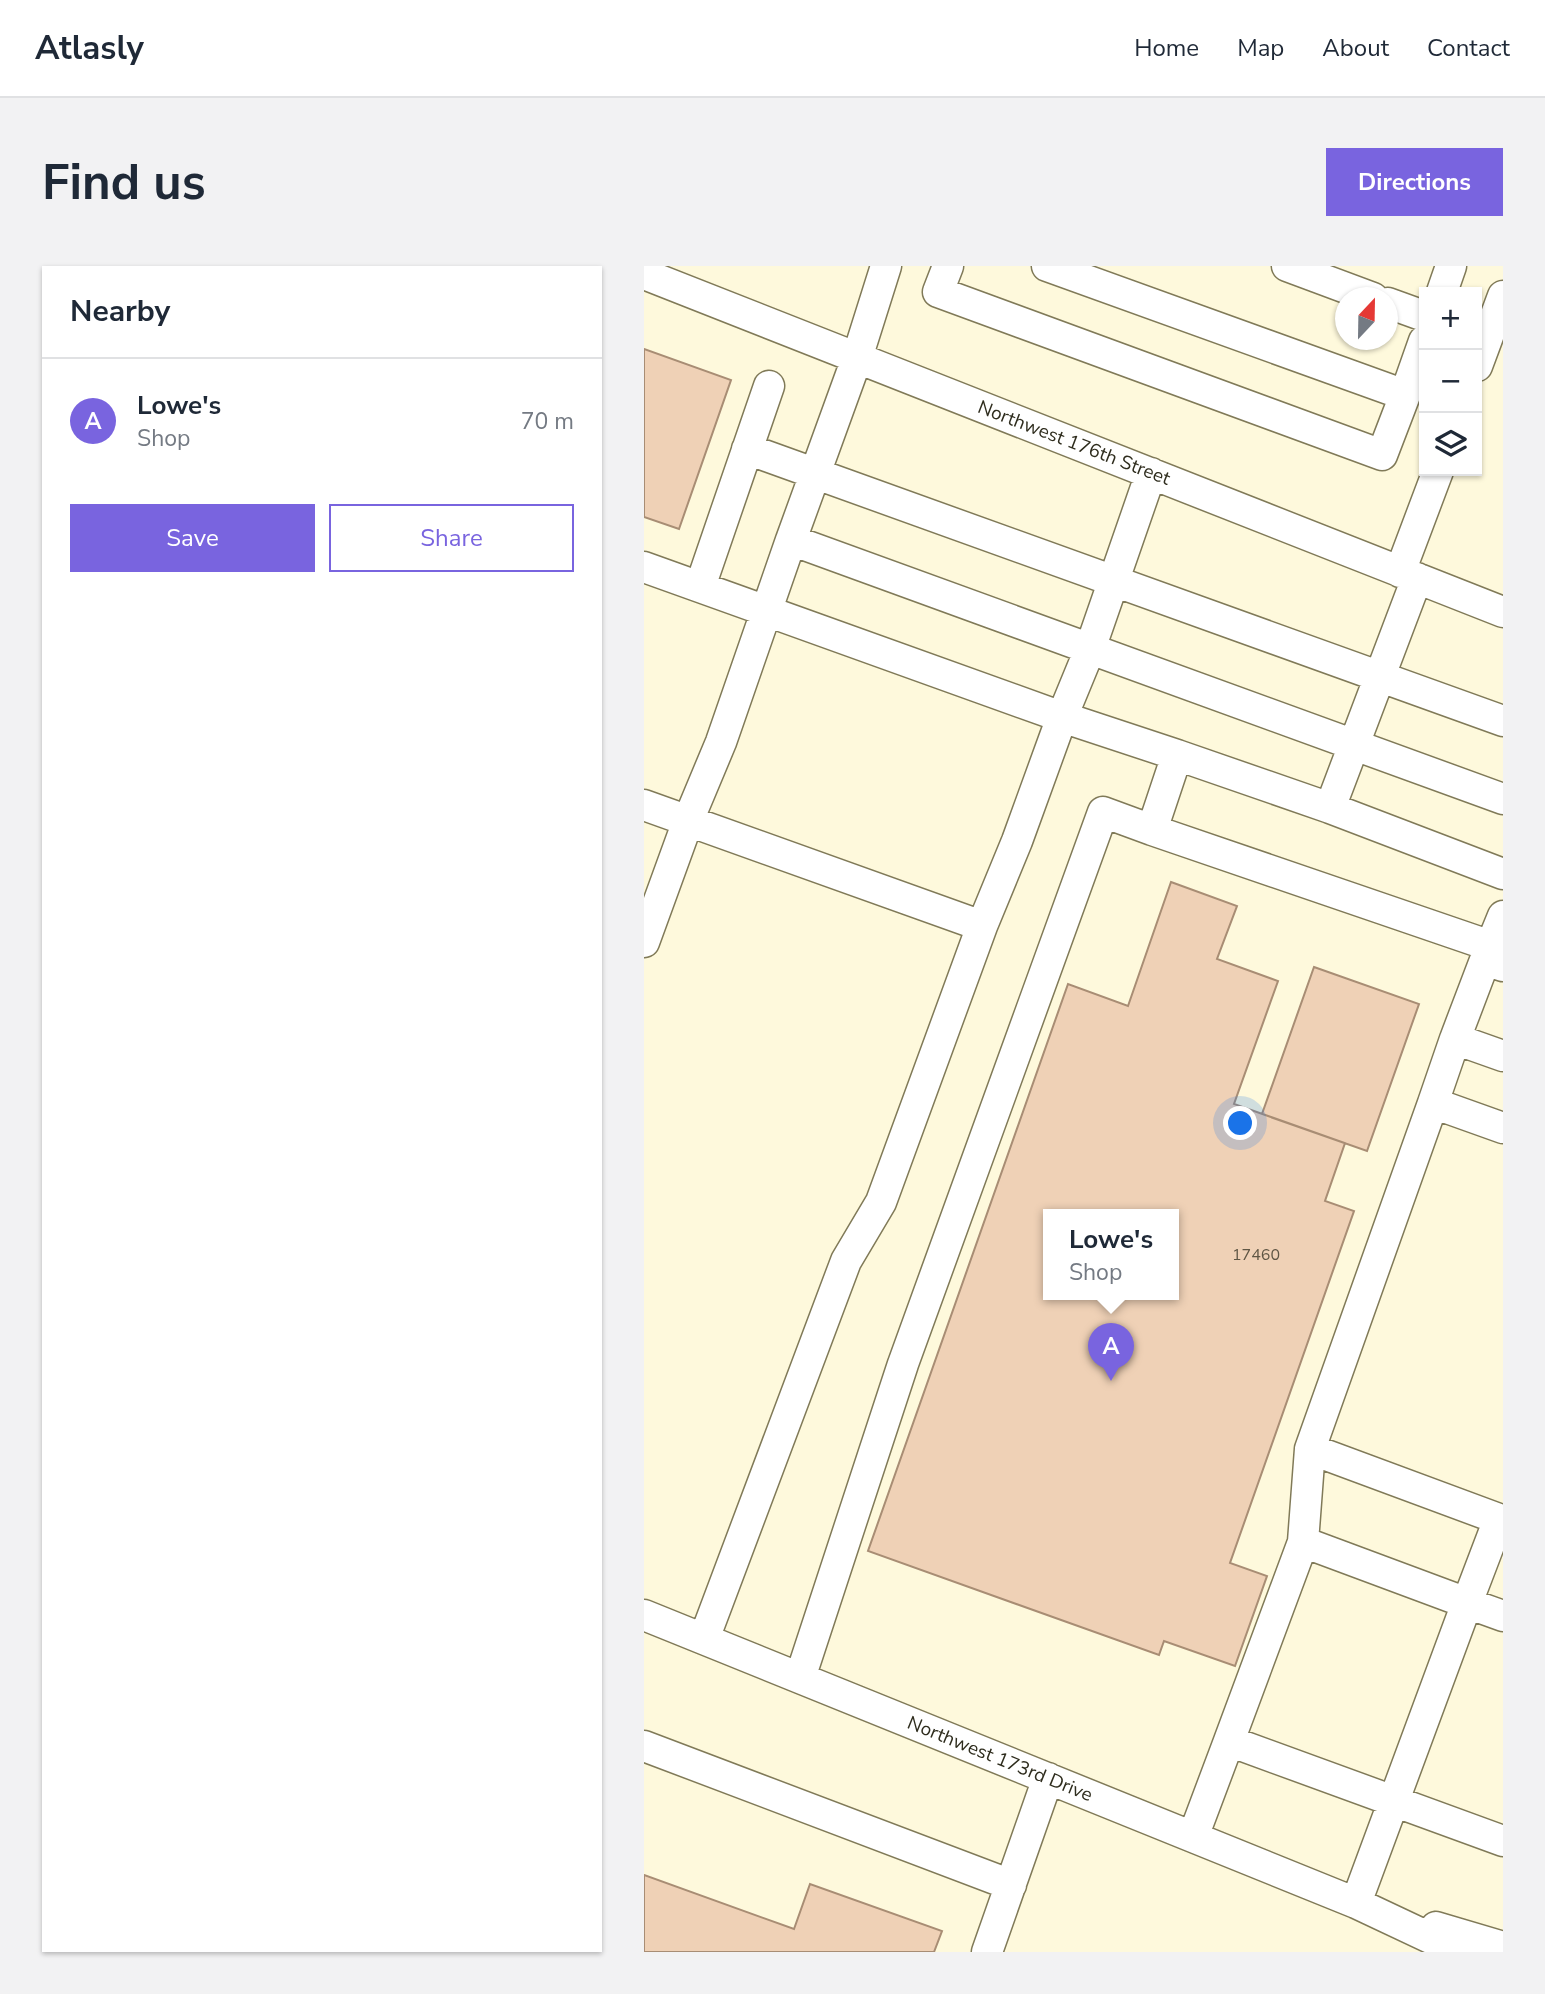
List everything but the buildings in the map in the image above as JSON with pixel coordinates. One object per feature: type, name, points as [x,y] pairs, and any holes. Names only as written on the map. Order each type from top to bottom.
[{"type":"street","points":[[644,942],[655,877],[688,821],[721,742],[857,358],[886,266]]},
{"type":"street","points":[[948,266],[938,292],[1382,455],[1421,350]]},
{"type":"street","points":[[1047,266],[1405,395]]},
{"type":"street","points":[[1287,266],[1343,287]]},
{"type":"street","points":[[1444,287],[1451,266]]},
{"type":"street","name":"Northwest 176th Street","points":[[644,274],[1503,612]]},
{"type":"street","points":[[1486,346],[1503,296]]},
{"type":"street","points":[[1398,307],[1419,314]]},
{"type":"street","points":[[700,587],[769,386]]},
{"type":"street","points":[[747,449],[1503,721]]},
{"type":"street","points":[[705,1639],[846,1261],[881,1202],[982,926],[1090,649],[1151,473]]},
{"type":"street","points":[[1330,808],[1380,677],[1437,476]]},
{"type":"street","points":[[791,540],[1503,799]]},
{"type":"street","points":[[644,567],[1062,717],[1330,808],[1503,874]]},
{"type":"street","points":[[1152,830],[1177,755]]},
{"type":"street","points":[[644,805],[982,926]]},
{"type":"street","points":[[800,1678],[903,1364],[1103,812],[1493,958]]},
{"type":"street","points":[[1193,1837],[1303,1542],[1310,1449],[1455,1039],[1493,958],[1503,916]]},
{"type":"street","points":[[1455,1039],[1503,1056]]},
{"type":"street","points":[[1433,1103],[1503,1128]]},
{"type":"street","points":[[1310,1449],[1501,1519],[1467,1603],[1356,1903]]},
{"type":"street","points":[[1303,1542],[1503,1616]]},
{"type":"street","name":"Northwest 173rd Drive","points":[[644,1615],[1356,1903],[1460,1952]]},
{"type":"street","points":[[1230,1741],[1503,1841]]},
{"type":"street","points":[[644,1746],[1011,1885]]},
{"type":"street","points":[[987,1952],[1048,1778]]},
{"type":"street","name":"Northwest 173rd Drive","points":[[1356,1903],[1503,1947]]},
{"type":"place","name":"Lowe's","points":[[1111,1381]]}]
